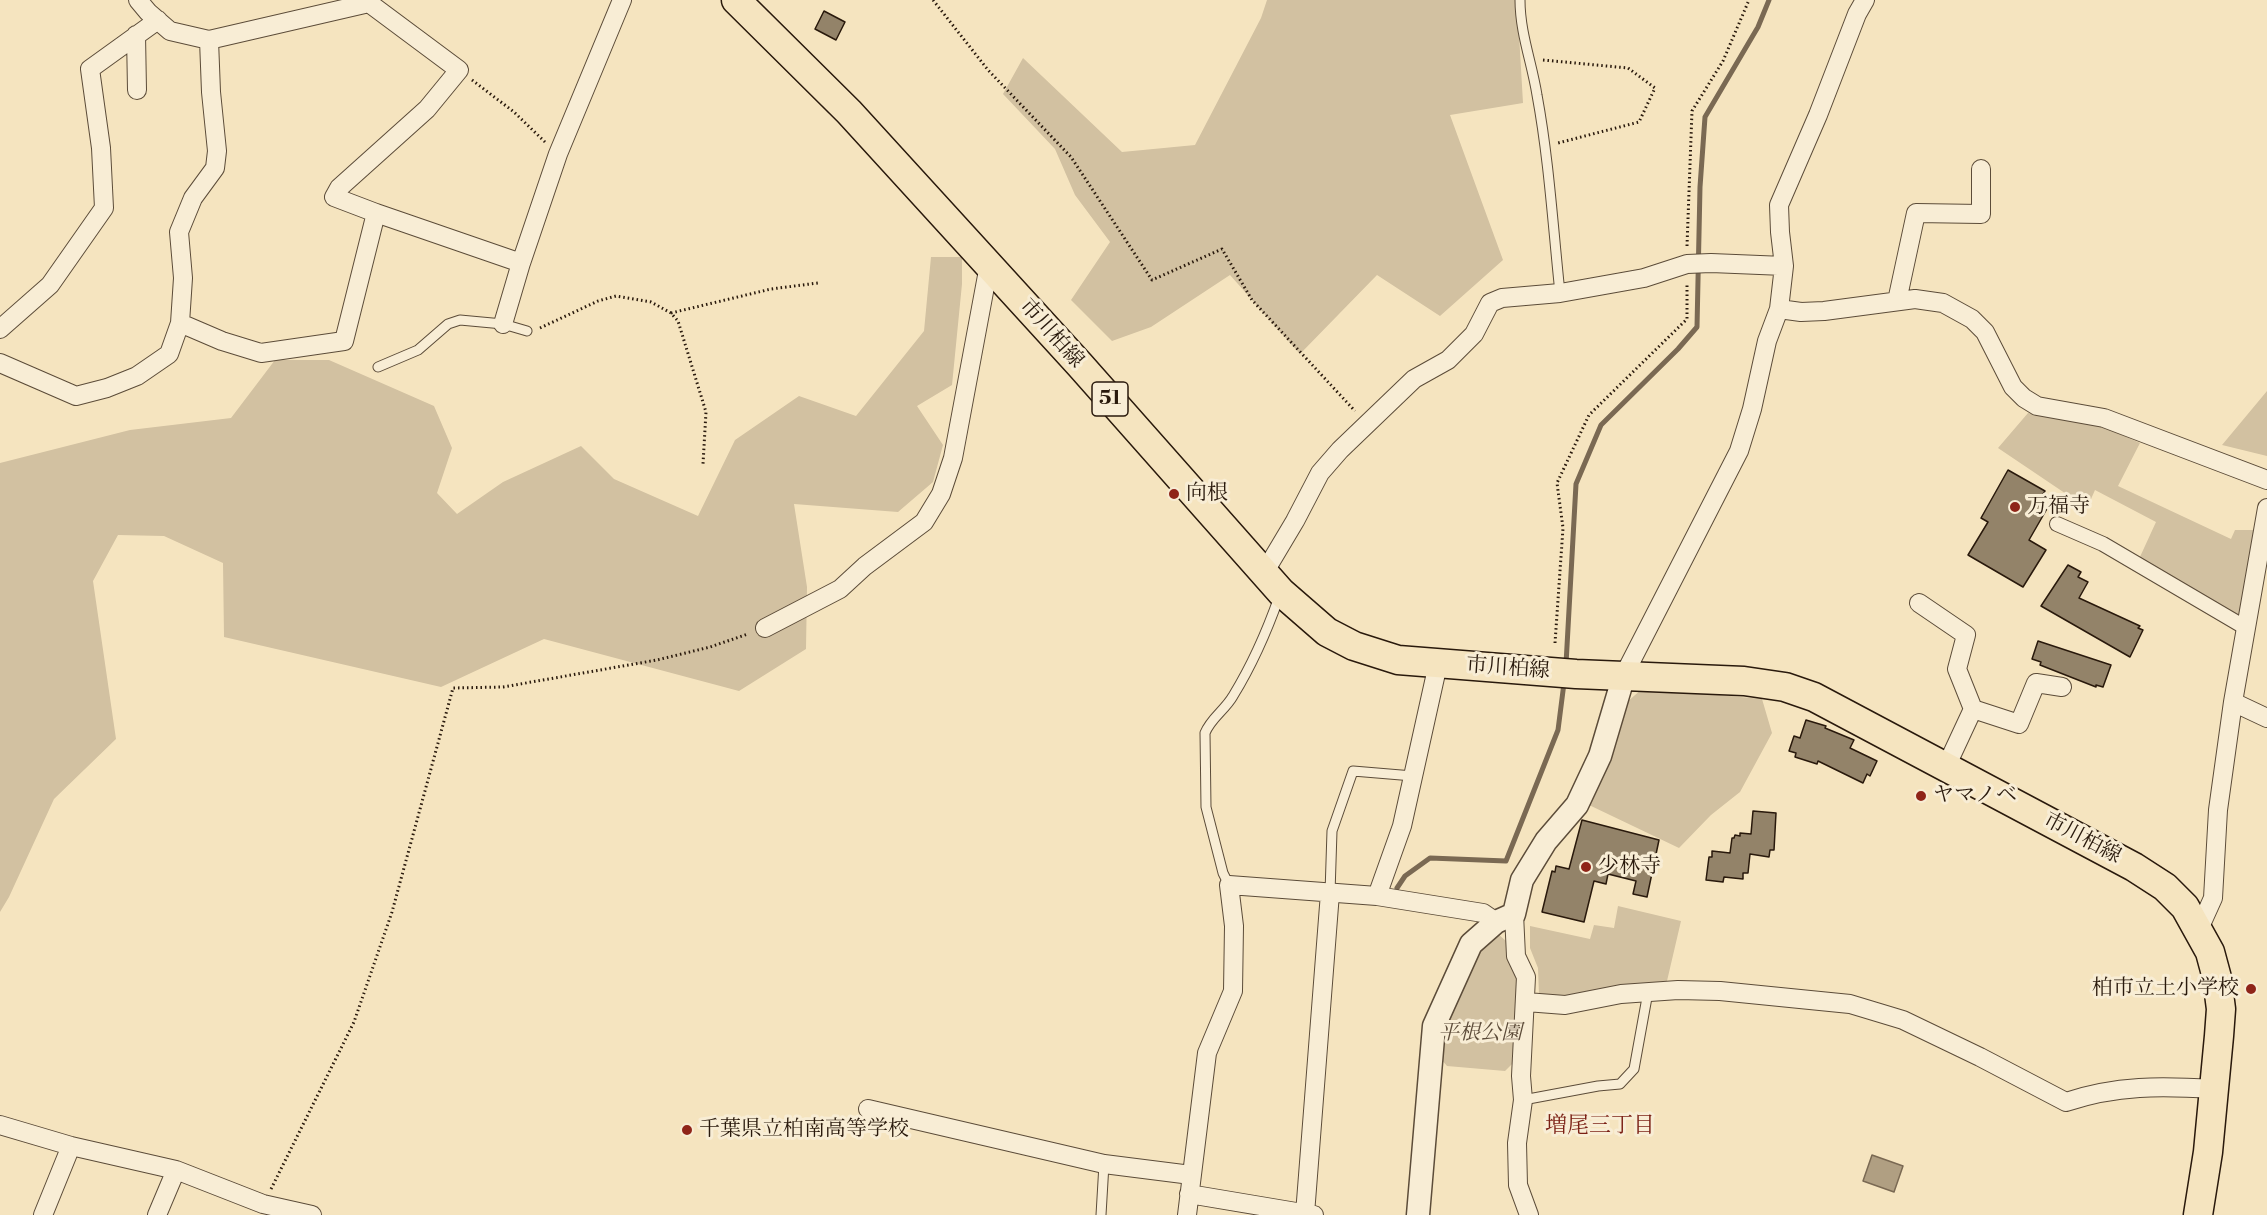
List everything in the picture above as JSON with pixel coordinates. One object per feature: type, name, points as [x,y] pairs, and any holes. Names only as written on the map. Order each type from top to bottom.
[{"type":"main road","name":"市川柏線","points":[[736,0],[849,112],[1272,582],[1327,632],[1354,646],[1398,660],[1563,673],[1744,681],[1785,687],[1814,697],[2134,867],[2165,887],[2185,907],[2210,952],[2217,978],[2221,1009],[2214,1089],[2198,1215]]},
{"type":"street","points":[[138,0],[170,31],[208,40],[370,2],[459,70],[427,110],[339,188],[334,197],[521,263]]},
{"type":"street","points":[[503,324],[558,154],[622,0]]},
{"type":"street","points":[[1418,1215],[1434,1026],[1471,944],[1505,918],[1522,880],[1546,841],[1577,805],[1600,756],[1624,675],[1738,451],[1752,409],[1767,340],[1779,309],[1784,266],[1779,205],[1818,115],[1857,14],[1865,0]]},
{"type":"street","points":[[0,329],[50,285],[104,208],[101,148],[90,69],[158,20]]},
{"type":"street","points":[[136,35],[137,90]]},
{"type":"street","points":[[0,363],[76,396],[107,388],[137,376],[169,354],[180,323],[183,278],[179,232],[193,198],[215,168],[217,152],[208,40]]},
{"type":"street","points":[[1897,301],[1916,213],[1981,214],[1982,169]]},
{"type":"street","points":[[180,323],[222,341],[261,353],[344,341],[376,213]]},
{"type":"street","points":[[1272,582],[1295,521],[1320,473],[1414,379],[1448,360],[1474,334],[1490,303],[1502,298],[1560,293],[1644,278],[1687,264],[1784,266]]},
{"type":"street","points":[[765,628],[840,589],[865,566],[924,522],[941,494],[953,458],[989,265]]},
{"type":"street","points":[[1779,309],[1801,312],[1824,311],[1915,299],[1943,303],[1972,319],[1985,332],[2013,387],[2037,406],[2104,418],[2267,480]]},
{"type":"street","points":[[2199,929],[2213,898],[2218,810],[2246,628],[2266,521]]},
{"type":"street","points":[[2056,524],[2103,544],[2246,628]]},
{"type":"street","points":[[1919,603],[1966,635],[1957,669],[1973,709],[1946,767]]},
{"type":"street","points":[[1377,896],[1402,826],[1438,664]]},
{"type":"street","points":[[1973,709],[2019,724],[2036,683],[2062,687]]},
{"type":"street","points":[[2234,702],[2267,718]]},
{"type":"street","points":[[1187,1215],[1207,1053],[1233,991],[1234,926],[1229,885],[1377,896],[1505,918]]},
{"type":"street","points":[[1189,1194],[1309,1214],[1330,893]]},
{"type":"street","points":[[1505,918],[1516,956],[1526,976],[1521,1076],[1523,1100],[1517,1143],[1518,1185],[1529,1215]]},
{"type":"street","points":[[1526,1002],[1565,1005],[1621,994],[1678,990],[1720,991],[1850,1004],[1903,1020],[2066,1102],[2093,1093],[2123,1088],[2154,1086],[2214,1089]]},
{"type":"street","points":[[868,1109],[1104,1164],[1191,1175]]},
{"type":"street","points":[[0,1125],[71,1146],[176,1170],[261,1210],[312,1215]]},
{"type":"street","points":[[43,1215],[71,1146]]},
{"type":"street","points":[[157,1215],[176,1170]]},
{"type":"lane","points":[[1520,0],[1520,18],[1537,94],[1545,146],[1560,293]]},
{"type":"lane","points":[[378,367],[418,350],[448,324],[460,320],[503,324],[527,331]]},
{"type":"lane","points":[[1229,885],[1223,873],[1206,807],[1205,734],[1209,723],[1231,700],[1244,679],[1272,582]]},
{"type":"lane","points":[[1330,893],[1332,831],[1353,771],[1413,776]]},
{"type":"lane","points":[[1523,1100],[1620,1084],[1634,1069],[1648,992]]},
{"type":"lane","points":[[1101,1215],[1104,1164]]},
{"type":"path","points":[[933,0],[988,70],[1071,157],[1152,280],[1222,249],[1252,300],[1367,424]]},
{"type":"path","points":[[1555,643],[1563,528],[1557,483],[1589,416],[1687,319],[1692,111],[1724,61],[1749,0]]},
{"type":"path","points":[[1529,59],[1628,68],[1655,88],[1639,122],[1545,146]]},
{"type":"path","points":[[459,70],[514,112],[558,154]]},
{"type":"path","points":[[671,313],[771,289],[818,283]]},
{"type":"path","points":[[527,331],[544,327],[598,301],[616,296],[651,302],[671,313],[678,321],[706,412],[703,464]]},
{"type":"path","points":[[261,1210],[354,1022],[392,912],[453,688],[503,687],[657,660],[710,647],[765,628]]},
{"type":"green space","points":[[1267,0],[1517,0],[1523,103],[1450,115],[1503,260],[1440,316],[1377,275],[1300,354],[1230,275],[1151,327],[1112,341],[1071,300],[1110,242],[1075,195],[1055,149],[1003,94],[1023,58],[1122,152],[1195,145],[1261,18]]},
{"type":"green space","points":[[931,257],[962,257],[962,284],[952,385],[917,406],[943,445],[933,482],[898,512],[794,504],[807,587],[806,649],[739,691],[544,639],[441,687],[224,637],[223,563],[164,536],[118,535],[93,581],[116,739],[54,799],[0,912],[0,463],[130,430],[231,418],[275,360],[329,360],[434,406],[452,448],[437,493],[457,514],[503,482],[581,446],[614,479],[698,516],[735,440],[799,396],[856,416],[924,331]]},
{"type":"green space","points":[[2267,391],[2267,456],[2222,445]]},
{"type":"green space","points":[[2028,413],[2097,424],[2140,443],[2118,486],[2231,539],[2235,530],[2255,530],[2238,619],[2139,559],[2156,522],[2095,490],[2087,508],[1998,448]]},
{"type":"green space","points":[[1643,688],[1762,699],[1772,733],[1740,792],[1711,815],[1679,848],[1589,805],[1626,703]]},
{"type":"green space","points":[[1618,906],[1681,921],[1667,981],[1613,987],[1565,998],[1539,995],[1538,968],[1530,948],[1530,926],[1590,939],[1594,925],[1614,928]]},
{"type":"green space","name":"平根公園","points":[[1497,933],[1506,941],[1510,960],[1519,980],[1512,1064],[1505,1071],[1447,1066],[1441,1059],[1448,1023],[1480,951]]},
{"type":"shaded area","points":[[1872,1155],[1903,1166],[1894,1192],[1863,1181]]},
{"type":"building","points":[[824,11],[845,22],[836,40],[815,29]]},
{"type":"building","points":[[2008,470],[2045,491],[2038,502],[2048,507],[2029,540],[2046,550],[2023,587],[1968,555],[1988,522],[1981,518]]},
{"type":"building","points":[[2068,565],[2081,572],[2078,577],[2088,582],[2079,598],[2140,626],[2138,628],[2143,630],[2130,657],[2041,606]]},
{"type":"building","points":[[2038,641],[2111,665],[2103,687],[2096,685],[2096,687],[2040,665],[2041,662],[2032,659]]},
{"type":"building","points":[[1806,720],[1826,726],[1825,728],[1854,740],[1850,748],[1877,761],[1870,776],[1867,774],[1863,783],[1818,761],[1817,764],[1795,757],[1796,753],[1789,751],[1794,736],[1800,738]]},
{"type":"building","points":[[1753,811],[1776,813],[1774,850],[1770,850],[1769,857],[1750,854],[1748,873],[1743,873],[1743,879],[1724,877],[1723,882],[1706,880],[1712,851],[1730,853],[1732,838],[1735,835],[1751,834]]},
{"type":"building","points":[[1582,820],[1659,840],[1647,897],[1633,894],[1636,881],[1608,874],[1606,884],[1594,881],[1584,922],[1542,912],[1552,871],[1555,872],[1556,866],[1569,869]]},
{"type":"waterway","points":[[1566,664],[1576,484],[1601,425],[1678,349],[1697,327],[1700,187],[1705,117],[1758,27],[1769,0]]},
{"type":"waterway","points":[[1397,888],[1405,876],[1430,858],[1506,861],[1558,730],[1564,683]]},
{"type":"place","name":"向根","points":[[1174,494]]},
{"type":"place","name":"万福寺","points":[[2015,507]]},
{"type":"place","name":"ヤマノベ","points":[[1921,796]]},
{"type":"place","name":"少林寺","points":[[1586,867]]},
{"type":"place","name":"柏市立土小学校","points":[[2251,989]]},
{"type":"place","name":"千葉県立柏南高等学校","points":[[687,1130]]},
{"type":"district","name":"増尾三丁目","points":[[1600,1127]]}]
